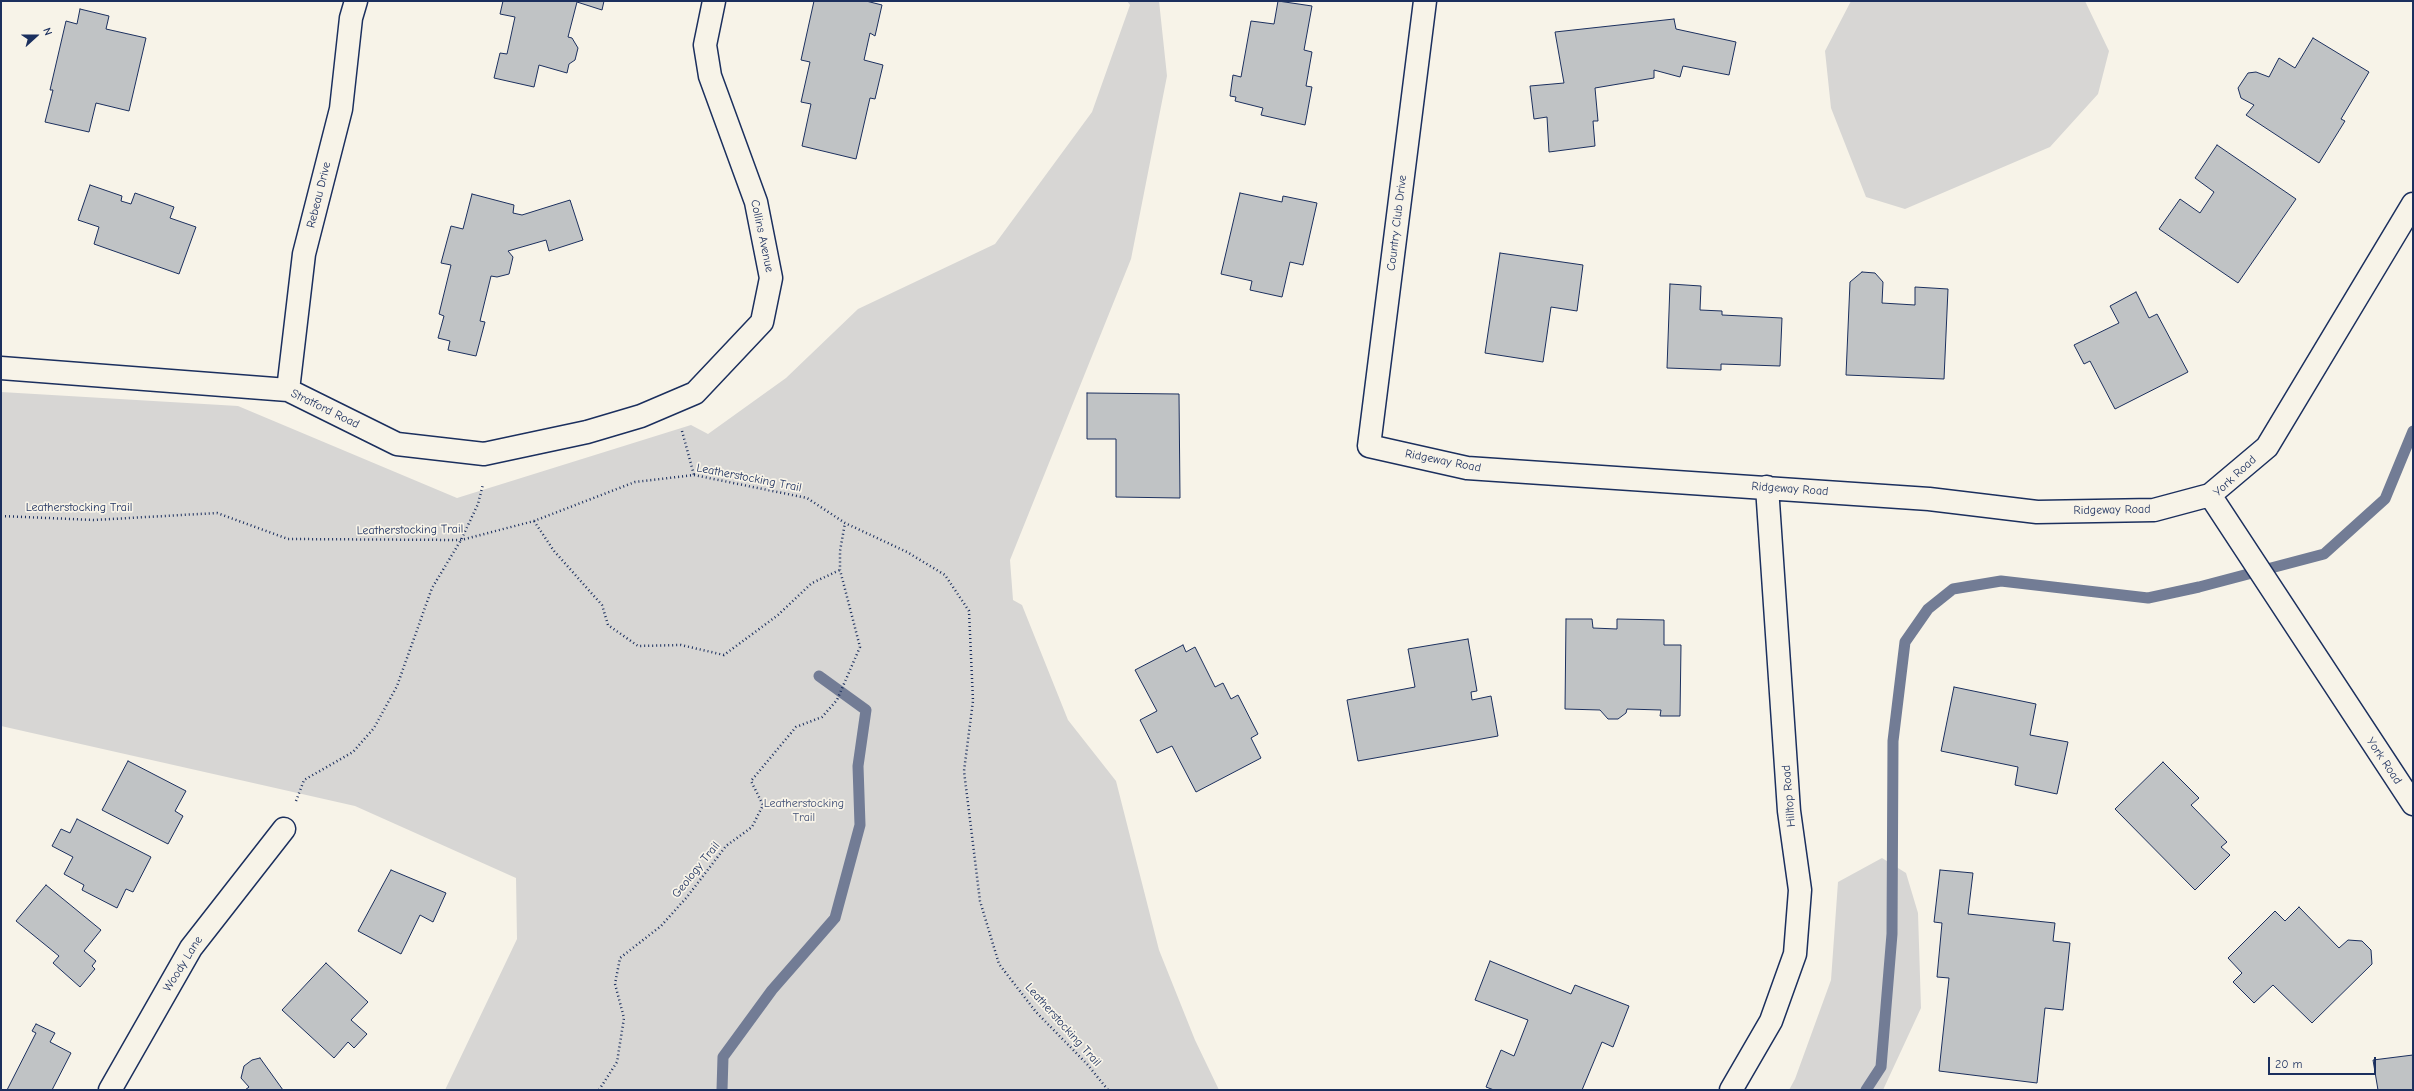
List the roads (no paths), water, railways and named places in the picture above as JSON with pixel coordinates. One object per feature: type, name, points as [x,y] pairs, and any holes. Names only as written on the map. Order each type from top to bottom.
[{"type":"street","name":"Rebeau Drive","points":[[288,390],[304,254],[341,110],[351,18],[356,1]]},
{"type":"street","name":"Collins Avenue","points":[[641,416],[695,393],[762,322],[771,278],[756,202],[710,76],[705,45],[714,1]]},
{"type":"street","name":"Country Club Drive","points":[[1369,446],[1425,1]]},
{"type":"street","name":"York Road","points":[[2413,204],[2267,447],[2210,495],[2413,804]]},
{"type":"street","name":"Stratford Road","points":[[1,368],[288,390],[397,444],[484,454],[587,432],[641,416]]},
{"type":"street","name":"Ridgeway Road","points":[[1369,446],[1467,468],[1929,499],[2037,512],[2154,510],[2210,495]]},
{"type":"street","name":"Hilltop Road","points":[[1731,1090],[1771,1021],[1795,954],[1800,890],[1790,811],[1768,487]]},
{"type":"street","name":"Woody Lane","points":[[110,1090],[190,948],[284,829]]},
{"type":"waterway","points":[[1866,1090],[1881,1067],[1892,934],[1893,741],[1905,642],[1928,609],[1953,589],[2001,581],[2148,598],[2199,587],[2324,554],[2385,499],[2413,431]]},
{"type":"waterway","points":[[722,1090],[723,1057],[772,990],[835,918],[860,825],[858,766],[866,710],[819,676]]},
{"type":"park label","name":"Leatherstocking Trail","points":[[804,811]]}]
